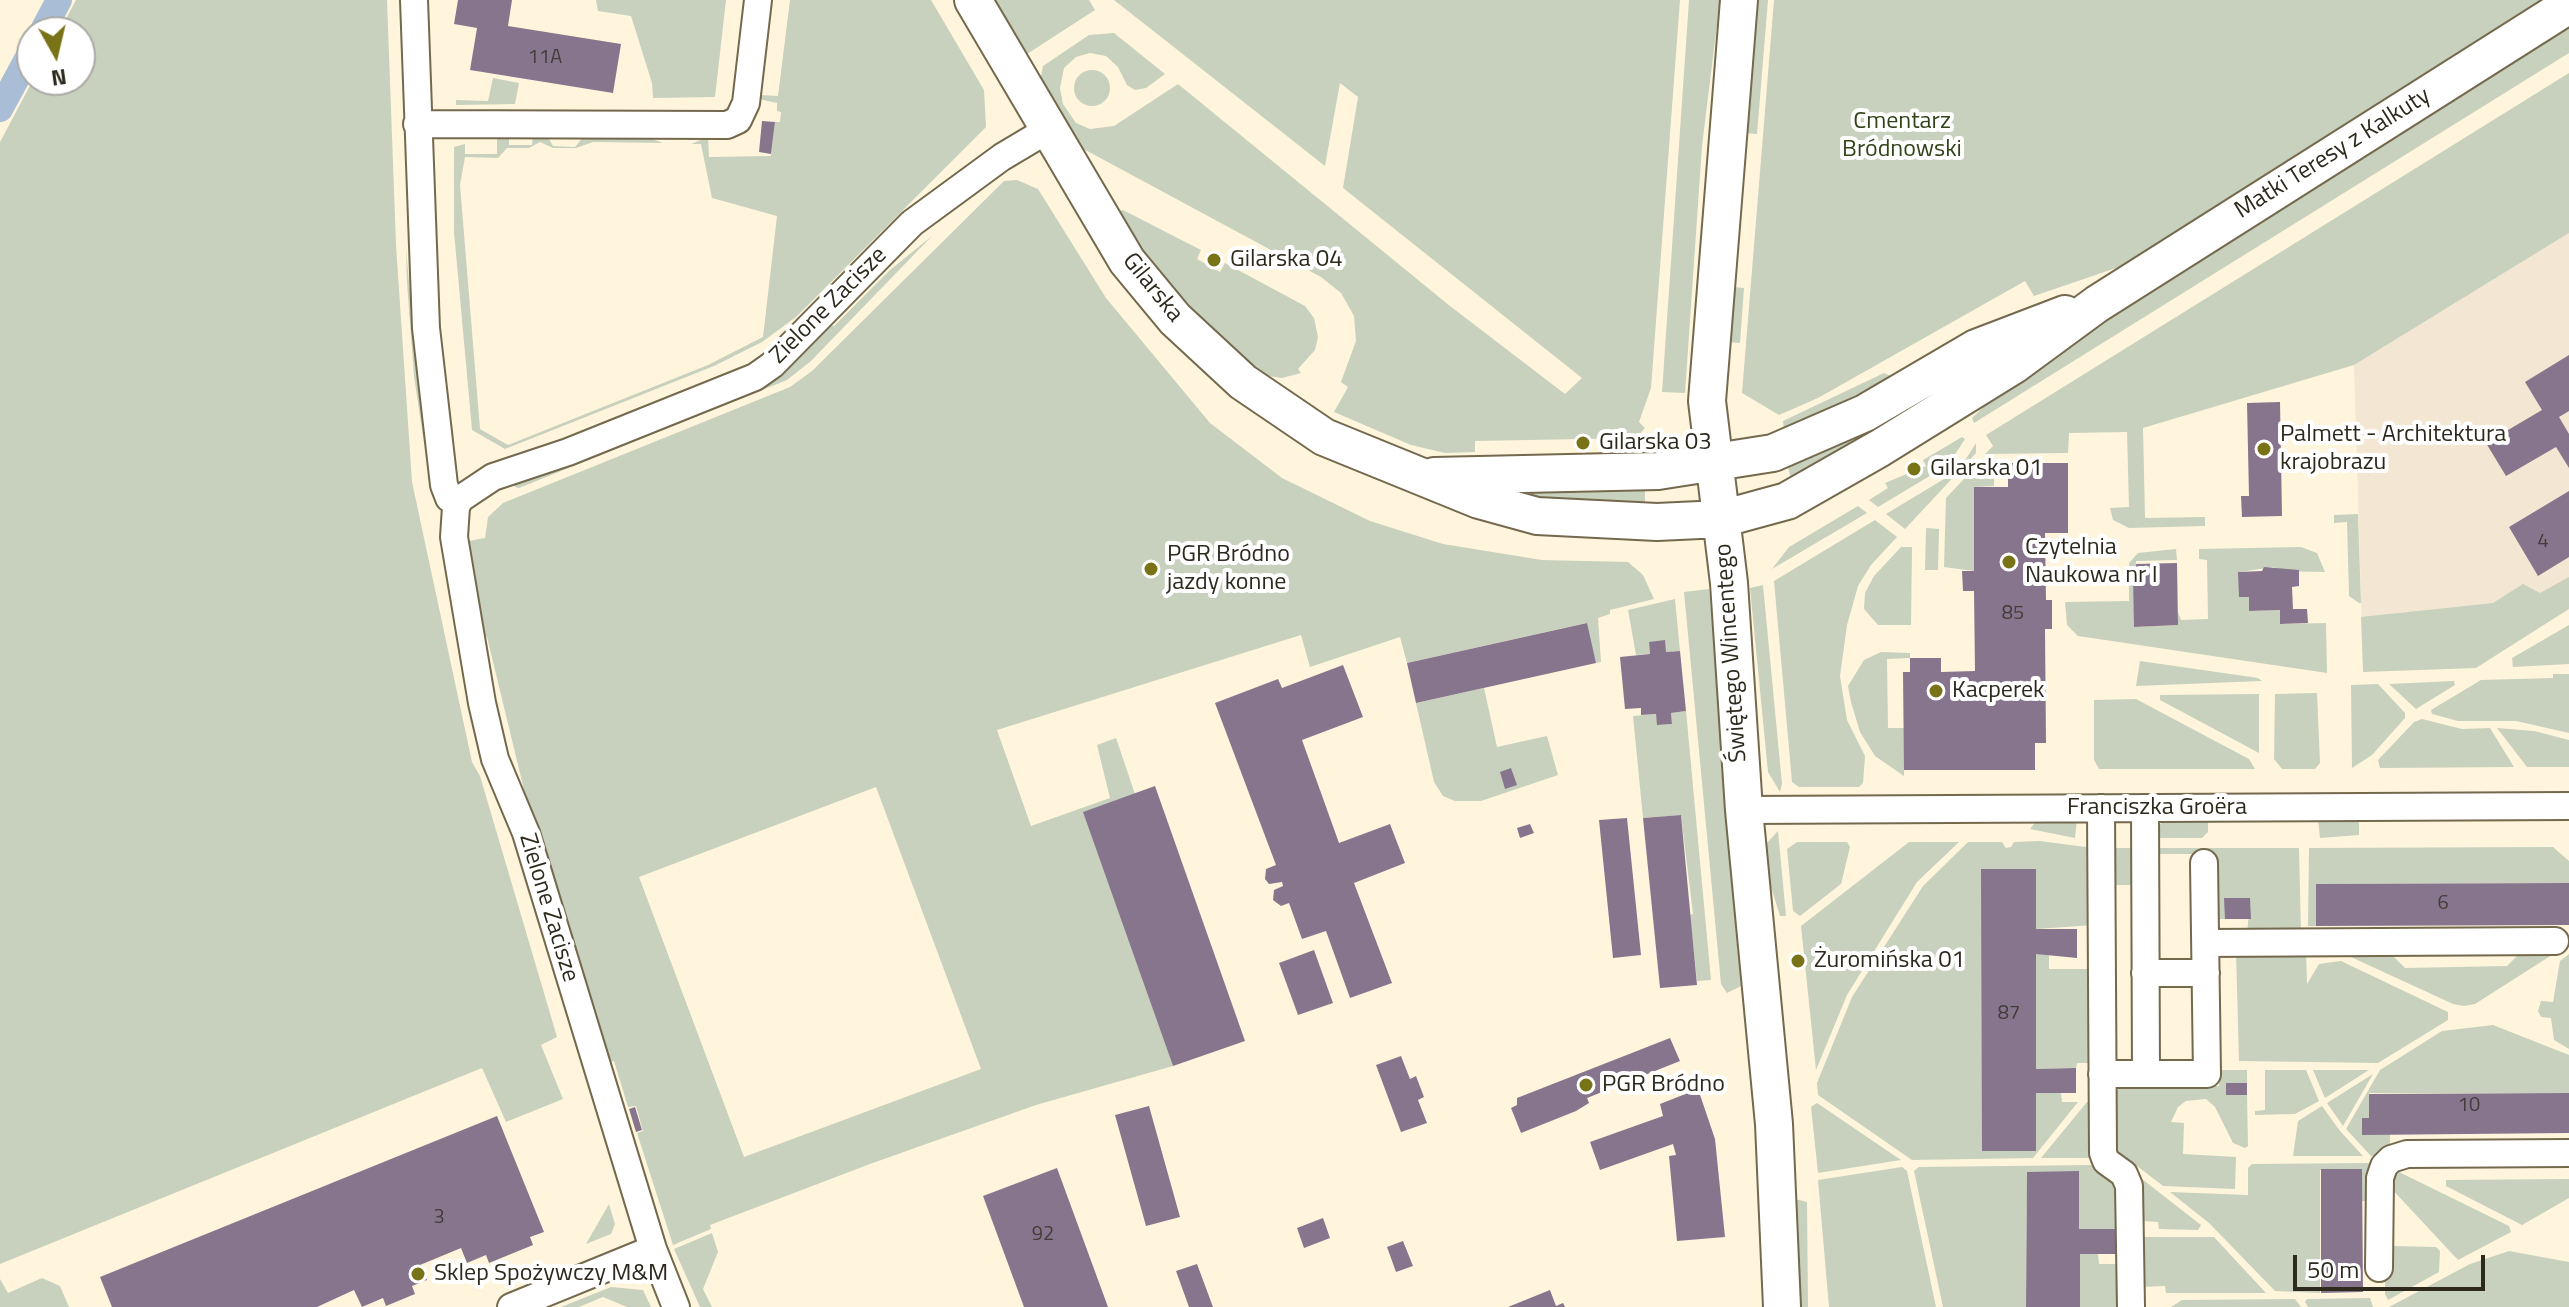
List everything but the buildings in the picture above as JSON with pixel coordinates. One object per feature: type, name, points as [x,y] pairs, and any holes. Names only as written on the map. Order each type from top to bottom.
[{"type":"street","name":"Zielone Zacisze","points":[[414,0],[426,328],[446,492],[457,502]]},
{"type":"street","points":[[417,124],[727,125],[738,120],[746,103],[758,0]]},
{"type":"street","name":"Gilarska","points":[[973,0],[1127,261],[1211,356],[1324,437],[1427,476],[1479,500],[1537,516],[1657,522],[1721,519]]},
{"type":"street","name":"Świętego Wincentego","points":[[1739,0],[1707,388],[1774,1124],[1782,1307]]},
{"type":"street","name":"Matki Teresy z Kalkuty","points":[[1721,519],[1787,501],[1880,448],[2014,365],[2097,304],[2569,5]]},
{"type":"street","name":"Zielone Zacisze","points":[[676,1307],[653,1249],[526,833],[495,759],[482,703],[454,537],[453,516],[457,502],[493,477],[568,452],[755,377],[779,358],[912,223],[1002,157],[1049,129]]},
{"type":"street","name":"Matki Teresy z Kalkuty","points":[[1714,463],[1773,453],[1812,439],[1865,413],[1976,348],[2097,304]]},
{"type":"street","name":"Gilarska","points":[[1427,476],[1658,471],[1714,463]]},
{"type":"street","name":"Franciszka Groëra","points":[[1744,810],[2569,806]]},
{"type":"street","points":[[2101,808],[2103,1150],[2106,1161],[2127,1178],[2131,1307]]},
{"type":"street","points":[[2145,808],[2146,1074]]},
{"type":"street","points":[[2102,1074],[2207,1074],[2204,863]]},
{"type":"street","points":[[2206,943],[2555,941]]},
{"type":"street","points":[[2145,973],[2206,973]]},
{"type":"street","points":[[2379,1268],[2380,1178],[2384,1166],[2391,1159],[2407,1154],[2569,1153]]},
{"type":"street","points":[[511,1307],[653,1249]]},
{"type":"shaded area","points":[[2569,233],[2569,588],[2502,628],[2362,628],[2354,365]]},
{"type":"green space","points":[[76,0],[387,0],[396,245],[412,482],[472,762],[480,776],[557,1037],[541,1045],[563,1099],[506,1122],[482,1068],[0,1264],[0,142],[24,96],[96,96],[96,16],[68,16]]},
{"type":"green space","points":[[596,0],[726,0],[715,97],[653,98],[652,83],[631,16],[598,11]]},
{"type":"green space","points":[[790,0],[931,0],[984,90],[986,127],[796,317],[762,342],[714,366],[505,449],[472,430],[454,232],[454,147],[465,144],[465,154],[497,154],[497,135],[509,135],[509,145],[532,145],[533,135],[548,137],[553,146],[575,147],[584,136],[647,137],[663,143],[593,142],[576,148],[553,148],[540,142],[529,148],[507,148],[498,158],[465,157],[460,185],[480,429],[508,445],[708,365],[763,337],[777,216],[712,198],[701,144],[691,144],[708,137],[709,157],[771,156],[775,122],[780,122],[781,112],[777,111],[777,103],[759,99],[760,95],[778,96]]},
{"type":"green space","points":[[992,0],[1089,0],[1095,10],[1024,56]]},
{"type":"green space","points":[[1114,0],[1680,0],[1651,388],[1639,422],[1645,428],[1636,438],[1475,441],[1475,452],[1445,453],[1411,445],[1334,412],[1348,387],[1341,382],[1356,341],[1354,316],[1341,293],[1321,277],[1078,146],[1040,81],[1043,66],[1089,35],[1114,33],[1165,74],[1146,88],[1135,90],[1127,85],[1118,67],[1106,56],[1090,53],[1076,57],[1064,68],[1060,88],[1063,104],[1076,123],[1090,129],[1114,126],[1178,84],[1450,306],[1565,394],[1582,378],[1343,188],[1358,97],[1340,83],[1325,166]]},
{"type":"green space","points":[[1689,0],[1720,0],[1702,146],[1685,393],[1662,392]]},
{"type":"green space","points":[[1754,0],[1768,0],[1757,134],[1745,133]]},
{"type":"green space","name":"Cmentarz Bródnowski","points":[[1774,0],[2550,0],[2119,267],[2034,296],[2025,281],[1818,398],[1779,415],[1742,393]]},
{"type":"green space","points":[[2569,28],[2569,53],[1974,423],[1972,418],[2004,387],[2076,336]]},
{"type":"green space","points":[[1092,70],[1105,75],[1110,88],[1105,101],[1092,106],[1079,101],[1074,88],[1079,75]]},
{"type":"green space","points":[[2569,73],[2569,233],[2354,365],[2143,428],[2145,518],[2205,517],[2205,526],[2129,528],[2113,520],[2110,508],[2129,507],[2127,432],[2069,433],[2068,453],[1985,454],[1993,446],[1986,435]]},
{"type":"green space","points":[[493,78],[519,83],[515,104],[456,105],[456,100],[488,101]]},
{"type":"green space","points":[[403,155],[406,249],[424,443],[414,376],[407,283]]},
{"type":"green space","points":[[1017,180],[1038,189],[1106,298],[1210,423],[1282,478],[1370,521],[1443,544],[1542,560],[1628,562],[1643,575],[1654,599],[1610,610],[1610,614],[1598,618],[1601,662],[1596,663],[1586,623],[1407,663],[1400,637],[1310,667],[1301,635],[997,730],[1031,826],[1110,798],[1097,745],[1116,738],[1135,794],[1084,812],[1173,1066],[1036,1105],[870,1164],[710,1225],[711,1229],[673,1245],[637,1133],[643,1131],[636,1106],[628,1107],[614,1061],[605,1063],[534,831],[487,637],[480,638],[468,569],[474,568],[469,541],[485,538],[488,517],[503,503],[790,387],[812,371],[1004,181]],"holes":[[[876,787],[981,1069],[744,1157],[639,877]]]},
{"type":"green space","points":[[1123,210],[1201,250],[1197,259],[1220,272],[1225,263],[1305,306],[1314,318],[1318,337],[1315,350],[1298,369],[1301,373],[1282,378],[1268,376],[1208,330],[1138,246],[1117,212]]},
{"type":"green space","points":[[932,236],[811,361],[787,380],[515,487],[513,482],[744,389],[825,325],[834,326],[890,270]]},
{"type":"green space","points":[[1732,287],[1744,288],[1740,343],[1728,342]]},
{"type":"green space","points":[[2010,353],[1791,480],[1787,463]]},
{"type":"green space","points":[[1884,373],[1893,377],[1784,430],[1783,421]]},
{"type":"green space","points":[[1962,437],[1965,439],[1948,465],[1878,507],[1869,500],[1888,488],[1885,483],[1926,466],[1923,460]]},
{"type":"green space","points":[[1976,443],[1976,453],[1905,529],[1886,514],[1959,470]]},
{"type":"green space","points":[[1980,462],[1994,463],[1994,486],[1974,487],[1974,571],[1944,567],[1946,498]]},
{"type":"green space","points":[[1645,487],[1645,509],[1516,500],[1515,490]]},
{"type":"green space","points":[[1858,506],[1867,513],[1772,569],[1789,547]]},
{"type":"green space","points":[[2358,514],[2361,603],[2349,596],[2347,522],[2334,523],[2334,515]]},
{"type":"green space","points":[[1875,520],[1897,537],[1871,565],[1858,586],[1847,625],[1840,676],[1847,720],[1865,756],[1863,783],[1859,787],[1799,787],[1792,782],[1774,581]]},
{"type":"green space","points":[[1926,528],[1939,529],[1938,570],[1925,570]]},
{"type":"green space","points":[[1901,547],[1912,547],[1911,625],[1878,625],[1864,609],[1865,593],[1874,576]]},
{"type":"green space","points":[[2301,547],[2317,553],[2325,572],[2277,571],[2274,567],[2239,572],[2239,597],[2249,597],[2249,611],[2280,610],[2280,624],[2326,623],[2327,673],[2078,636],[2067,625],[2065,602],[2129,601],[2129,563],[2138,553],[2176,549],[2177,560],[2136,561],[2134,627],[2178,625],[2178,612],[2181,620],[2208,619],[2207,560],[2199,559],[2199,549]]},
{"type":"green space","points":[[2569,577],[2569,609],[2476,668],[2363,672],[2361,617],[2493,603],[2523,584],[2540,593]]},
{"type":"green space","points":[[1763,585],[1782,784],[1780,792],[1768,772],[1750,588]]},
{"type":"green space","points":[[1709,589],[1746,972],[1741,986],[1727,993],[1721,984],[1684,592]]},
{"type":"green space","points":[[1675,599],[1680,651],[1666,652],[1649,642],[1650,654],[1636,655],[1628,610]]},
{"type":"green space","points":[[2569,625],[2569,664],[2513,667],[2512,658]]},
{"type":"green space","points":[[1881,652],[1910,653],[1910,658],[1887,659],[1888,728],[1904,728],[1904,776],[1875,756],[1860,732],[1848,686],[1864,660]]},
{"type":"green space","points":[[2140,661],[2258,678],[2262,681],[2136,686]]},
{"type":"green space","points":[[2553,674],[2569,674],[2569,733],[2516,721],[2458,721],[2432,714],[2431,710],[2481,680],[2553,678]]},
{"type":"green space","points":[[2454,681],[2455,685],[2416,709],[2389,684]]},
{"type":"green space","points":[[2378,684],[2405,713],[2405,718],[2372,755],[2352,768],[2351,685]]},
{"type":"green space","points":[[1484,688],[1497,747],[1547,736],[1558,775],[1481,801],[1455,801],[1443,796],[1434,782],[1416,703]]},
{"type":"green space","points":[[2317,693],[2320,763],[2315,769],[2282,769],[2274,759],[2275,694]]},
{"type":"green space","points":[[2259,694],[2259,753],[2160,700],[2160,695]]},
{"type":"green space","points":[[2136,699],[2249,759],[2255,769],[2099,769],[2094,760],[2094,700]]},
{"type":"green space","points":[[1686,711],[1711,980],[1697,981],[1690,915],[1693,914],[1681,815],[1643,818],[1633,716],[1656,714],[1658,725],[1672,724],[1671,713]]},
{"type":"green space","points":[[2422,719],[2462,729],[2490,728],[2514,767],[2380,768],[2378,760],[2414,722]]},
{"type":"green space","points":[[2497,728],[2534,731],[2569,740],[2569,767],[2527,767]]},
{"type":"green space","points":[[2077,819],[2075,838],[2030,829],[2037,820]]},
{"type":"green space","points":[[2165,819],[2208,819],[2208,832],[2202,838],[2156,838],[2158,827]]},
{"type":"green space","points":[[2318,819],[2359,819],[2359,835],[2320,838]]},
{"type":"green space","points":[[1778,831],[1786,916],[1780,916],[1764,864],[1765,845]]},
{"type":"green space","points":[[2039,841],[2094,848],[2094,925],[2036,929],[2036,1093],[2061,1093],[2062,1102],[2078,1102],[2033,1158],[1912,1160],[1818,1095],[1817,1083],[1852,997],[1923,886],[1968,842],[2002,842],[2006,848],[2014,842]]},
{"type":"green space","points":[[1797,842],[1847,842],[1850,847],[1841,884],[1800,916],[1793,911],[1787,849]]},
{"type":"green space","points":[[1909,842],[1959,842],[1917,882],[1847,995],[1816,1070],[1801,926]]},
{"type":"green space","points":[[2553,847],[2569,861],[2569,883],[2316,884],[2316,926],[2308,926],[2309,848]]},
{"type":"green space","points":[[2110,848],[2134,848],[2134,885],[2110,885]]},
{"type":"green space","points":[[2156,848],[2299,848],[2301,934],[2247,935],[2250,898],[2225,898],[2225,919],[2215,919],[2215,854],[2156,854]]},
{"type":"green space","points":[[2526,947],[2555,953],[2475,1004],[2464,1006],[2453,1004],[2340,952],[2385,948],[2405,968],[2507,966]]},
{"type":"green space","points":[[2306,950],[2307,984],[2319,964],[2341,961],[2448,1012],[2448,1020],[2378,1063],[2239,1061],[2236,952]]},
{"type":"green space","points":[[2036,954],[2049,954],[2049,969],[2094,969],[2095,1063],[2077,1063],[2076,1068],[2036,1069]]},
{"type":"green space","points":[[2569,954],[2569,1049],[2554,1040],[2551,1018],[2541,1017],[2538,1011],[2541,1001],[2553,1002],[2560,961]]},
{"type":"green space","points":[[2493,1025],[2569,1055],[2569,1093],[2369,1093],[2369,1118],[2390,1134],[2390,1147],[2384,1155],[2371,1156],[2346,1129],[2380,1070],[2442,1031]]},
{"type":"green space","points":[[2219,1070],[2247,1070],[2247,1083],[2226,1084],[2226,1095],[2247,1095],[2248,1146],[2245,1148],[2233,1143],[2215,1107],[2206,1099],[2186,1101],[2178,1107],[2171,1122],[2184,1123],[2183,1154],[2236,1157],[2235,1189],[2163,1186],[2123,1155],[2111,1155],[2113,1098],[2123,1085],[2219,1086]]},
{"type":"green space","points":[[2265,1070],[2306,1070],[2319,1101],[2295,1114],[2255,1115],[2255,1111],[2265,1110]]},
{"type":"green space","points":[[2313,1070],[2369,1070],[2325,1098]]},
{"type":"green space","points":[[2373,1074],[2343,1126],[2327,1103]]},
{"type":"green space","points":[[2087,1102],[2095,1102],[2095,1158],[2041,1158]]},
{"type":"green space","points":[[1817,1103],[1901,1160],[1818,1173],[1811,1107]]},
{"type":"green space","points":[[2322,1106],[2363,1156],[2293,1156],[2298,1121]]},
{"type":"green space","points":[[2372,1163],[2371,1199],[2365,1201],[2362,1201],[2362,1169],[2320,1170],[2320,1293],[2275,1291],[2209,1223],[2170,1192],[2248,1195],[2248,1168],[2252,1164]]},
{"type":"green space","points":[[2089,1165],[2103,1168],[2118,1182],[2123,1229],[2079,1229],[2079,1172],[2027,1172],[2026,1307],[1943,1307],[1914,1171],[1919,1167]]},
{"type":"green space","points":[[1902,1167],[1907,1171],[1936,1307],[1829,1307],[1818,1180]]},
{"type":"green space","points":[[2393,1169],[2509,1226],[2511,1232],[2458,1260],[2389,1186]]},
{"type":"green space","points":[[2142,1179],[2201,1225],[2198,1230],[2159,1229],[2158,1222],[2144,1221],[2144,1228],[2138,1228],[2138,1181]]},
{"type":"green space","points":[[2569,1179],[2569,1198],[2522,1225],[2446,1186],[2446,1180]]},
{"type":"green space","points":[[1795,1199],[1807,1202],[1808,1307],[1796,1307]]},
{"type":"green space","points":[[609,1204],[615,1224],[611,1234],[586,1244]]},
{"type":"green space","points":[[712,1233],[718,1252],[703,1289],[712,1307],[700,1307],[674,1249]]},
{"type":"green space","points":[[2139,1237],[2214,1237],[2266,1293],[2166,1293],[2165,1286],[2139,1287]]},
{"type":"green space","points":[[2391,1246],[2436,1247],[2440,1251],[2439,1272],[2388,1300],[2385,1294],[2385,1253]]},
{"type":"green space","points":[[2509,1251],[2569,1262],[2569,1307],[2389,1307],[2470,1264]]},
{"type":"green space","points":[[2080,1254],[2098,1254],[2099,1264],[2123,1264],[2123,1307],[2080,1307]]},
{"type":"green space","points":[[42,1278],[60,1286],[69,1307],[0,1307],[0,1279],[8,1293]]},
{"type":"green space","points":[[611,1287],[643,1290],[651,1307],[627,1307],[603,1297],[579,1307],[561,1307]]},
{"type":"green space","points":[[2370,1298],[2373,1307],[2308,1307],[2305,1302],[2307,1299]]},
{"type":"green space","points":[[2295,1299],[2301,1307],[2171,1307],[2182,1300]]},
{"type":"waterway","points":[[50,16],[59,0]]},
{"type":"waterway","points":[[0,109],[16,80]]},
{"type":"place","name":"Gilarska 04","points":[[1214,260]]},
{"type":"place","name":"Gilarska 03","points":[[1583,443]]},
{"type":"place","name":"Palmett - Architektura krajobrazu","points":[[2264,449]]},
{"type":"place","name":"Gilarska 01","points":[[1914,469]]},
{"type":"place","name":"Czytelnia Naukowa nr I","points":[[2009,562]]},
{"type":"place","name":"PGR Bródno jazdy konne","points":[[1151,569]]},
{"type":"place","name":"Kacperek","points":[[1936,691]]},
{"type":"place","name":"Żuromińska 01","points":[[1798,961]]},
{"type":"place","name":"PGR Bródno","points":[[1586,1085]]},
{"type":"place","name":"Sklep Spożywczy M&M","points":[[418,1274]]}]
